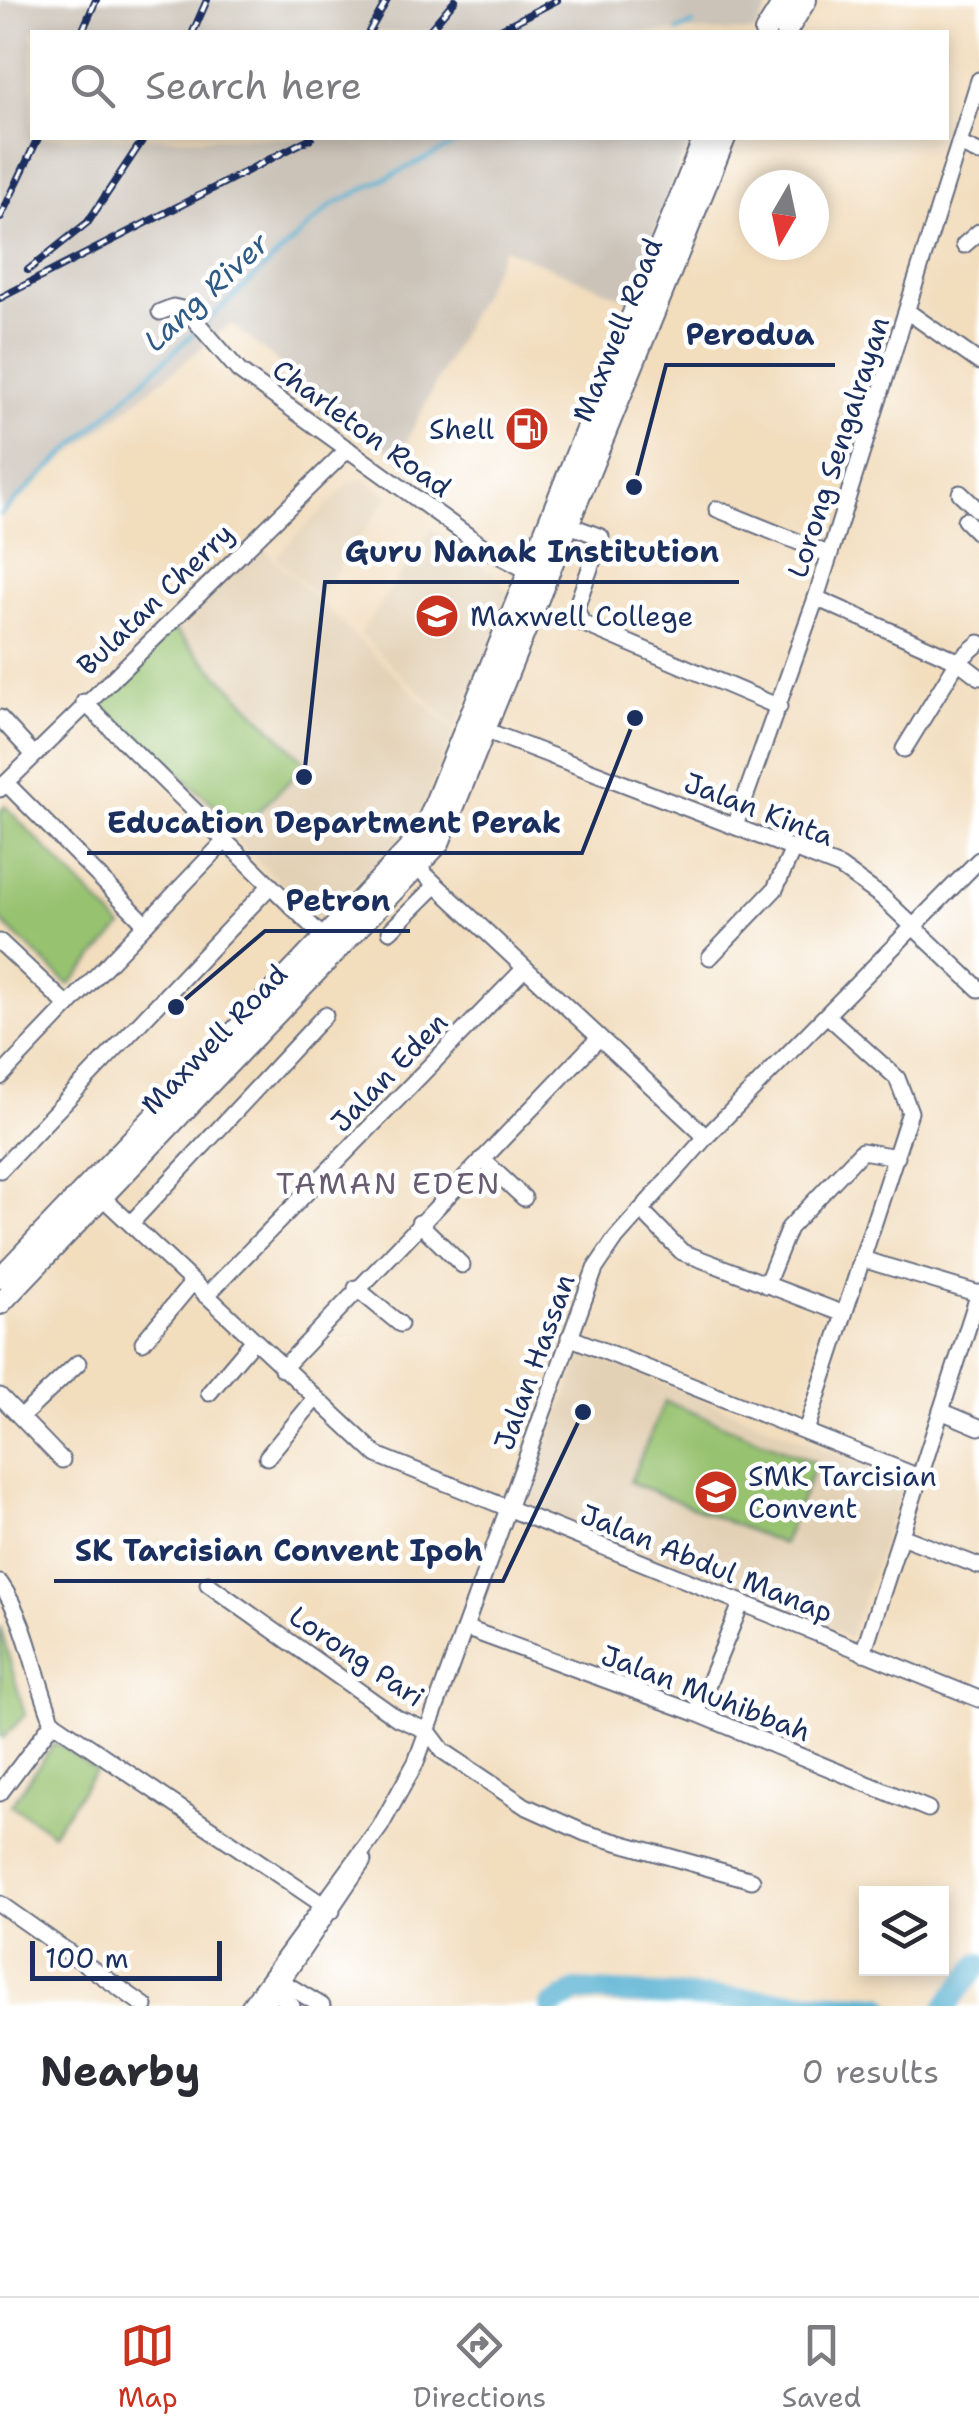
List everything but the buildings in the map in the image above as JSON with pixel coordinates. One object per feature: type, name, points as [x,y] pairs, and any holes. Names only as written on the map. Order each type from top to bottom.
[{"type":"main road","points":[[766,30],[785,0]]},
{"type":"main road","points":[[787,30],[806,0]]},
{"type":"main road","name":"Maxwell Road","points":[[0,1304],[446,832],[703,140]]},
{"type":"main road","name":"Maxwell Road","points":[[0,1278],[418,841],[487,682],[539,576],[570,525],[724,140]]},
{"type":"main road","points":[[439,800],[468,742],[482,729],[487,730],[482,718],[487,682]]},
{"type":"main road","points":[[28,1249],[78,1202],[102,1197],[102,1180],[120,1154]]},
{"type":"street","name":"Lorong Sengalrayan","points":[[735,826],[816,598],[979,80]]},
{"type":"street","points":[[959,144],[979,153]]},
{"type":"street","points":[[964,245],[979,232]]},
{"type":"street","name":"Charleton Road","points":[[160,312],[180,308],[239,371],[485,548],[539,576]]},
{"type":"street","points":[[907,311],[979,362]]},
{"type":"street","name":"Bulatan Cherry","points":[[3,786],[84,702],[348,449]]},
{"type":"street","points":[[960,493],[979,534]]},
{"type":"street","points":[[717,509],[828,554]]},
{"type":"street","points":[[570,525],[602,538],[576,608],[582,624],[779,706]]},
{"type":"street","points":[[816,598],[958,661],[979,678]]},
{"type":"street","points":[[904,749],[958,661],[979,643]]},
{"type":"street","points":[[84,702],[322,938]]},
{"type":"street","points":[[0,718],[34,755]]},
{"type":"street","name":"Jalan Kinta","points":[[487,730],[840,867],[882,897],[979,989]]},
{"type":"street","points":[[3,786],[146,924]]},
{"type":"street","points":[[0,1077],[225,841]]},
{"type":"street","points":[[710,957],[774,890],[794,848]]},
{"type":"street","name":"Jalan Hassan","points":[[270,1994],[380,1827],[428,1732],[505,1508],[595,1269],[706,1137],[979,860]]},
{"type":"street","points":[[417,867],[706,1137]]},
{"type":"street","points":[[390,931],[436,885]]},
{"type":"street","points":[[0,1170],[270,886]]},
{"type":"street","points":[[0,942],[68,1006]]},
{"type":"street","name":"Jalan Eden","points":[[206,1296],[524,968]]},
{"type":"street","points":[[131,1223],[325,1015]]},
{"type":"street","points":[[806,1431],[910,1112],[897,1078],[828,1016]]},
{"type":"street","points":[[282,1369],[598,1039]]},
{"type":"street","points":[[766,1285],[789,1228],[862,1151],[897,1157]]},
{"type":"street","points":[[482,1158],[524,1198]]},
{"type":"street","name":"Jalan Abdul Manap","points":[[102,1197],[377,1455],[979,1700]]},
{"type":"street","points":[[641,1210],[682,1252],[844,1314]]},
{"type":"street","points":[[420,1223],[462,1265]]},
{"type":"street","points":[[862,1258],[979,1293],[862,1653]]},
{"type":"street","points":[[144,1342],[192,1283]]},
{"type":"street","points":[[356,1288],[400,1324]]},
{"type":"street","points":[[569,1337],[920,1478]]},
{"type":"street","points":[[209,1393],[252,1341]]},
{"type":"street","points":[[21,1417],[78,1363]]},
{"type":"street","points":[[0,1396],[62,1460]]},
{"type":"street","points":[[267,1457],[315,1399]]},
{"type":"street","points":[[941,1411],[979,1427]]},
{"type":"street","points":[[900,1536],[979,1566]]},
{"type":"street","points":[[0,1583],[16,1606],[36,1681],[53,1722],[326,1909]]},
{"type":"street","name":"Lorong Pari","points":[[208,1584],[396,1718],[428,1732],[443,1751],[524,1806],[585,1832],[752,1880]]},
{"type":"street","points":[[696,1712],[741,1604]]},
{"type":"street","name":"Jalan Muhibbah","points":[[465,1628],[696,1712],[928,1809]]},
{"type":"street","points":[[0,1794],[53,1722]]},
{"type":"street","points":[[0,1904],[144,2006]]},
{"type":"street","name":"Jalan Hassan","points":[[270,1994],[286,1981],[326,1909]]},
{"type":"street","points":[[286,1981],[322,2006]]},
{"type":"street","points":[[249,2006],[270,1994],[292,2006]]},
{"type":"shaded area","points":[[0,0],[774,0],[755,30],[30,30],[30,140],[688,140],[629,300],[504,248],[398,458],[231,324],[0,511]]},
{"type":"shaded area","points":[[352,480],[365,480],[388,496],[319,598],[275,557]]},
{"type":"shaded area","name":"Maxwell College","points":[[432,529],[501,580],[510,598],[456,728],[360,634]]},
{"type":"shaded area","points":[[260,545],[454,731],[417,822],[319,921],[97,703]]},
{"type":"shaded area","name":"SMK Tarcisian Convent","points":[[583,1351],[904,1481],[850,1637],[527,1503]]},
{"type":"green space","points":[[173,629],[307,764],[241,828],[97,703]]},
{"type":"green space","points":[[5,806],[122,927],[69,985],[0,920],[0,811]]},
{"type":"green space","points":[[665,1401],[816,1463],[783,1544],[630,1482]]},
{"type":"green space","points":[[0,1626],[25,1715],[3,1738],[0,1736]]},
{"type":"green space","points":[[55,1742],[96,1770],[52,1833],[11,1805]]},
{"type":"waterway","name":"Lang River","points":[[681,30],[693,24]]},
{"type":"waterway","name":"Lang River","points":[[204,324],[332,205],[463,140]]},
{"type":"waterway","name":"Lang River","points":[[0,515],[197,330]]},
{"type":"waterway","points":[[946,2006],[979,1964]]},
{"type":"waterway","points":[[551,2006],[577,1991],[881,2006]]},
{"type":"railway","points":[[83,30],[96,0]]},
{"type":"railway","points":[[194,30],[207,0]]},
{"type":"railway","points":[[370,30],[387,0]]},
{"type":"railway","points":[[430,30],[455,0]]},
{"type":"railway","points":[[499,30],[557,0]]},
{"type":"railway","points":[[0,218],[37,140]]},
{"type":"railway","points":[[28,270],[88,222],[143,140]]},
{"type":"railway","points":[[0,298],[307,140]]},
{"type":"place","name":"Shell","points":[[527,429]]},
{"type":"place","name":"Perodua","points":[[634,487]]},
{"type":"place","name":"Maxwell College","points":[[437,616]]},
{"type":"place","name":"Education Department Perak","points":[[635,718]]},
{"type":"place","name":"Guru Nanak Institution","points":[[304,777]]},
{"type":"place","name":"Petron","points":[[176,1007]]},
{"type":"place","name":"SK Tarcisian Convent Ipoh","points":[[583,1412]]},
{"type":"place","name":"SMK Tarcisian Convent","points":[[716,1492]]},
{"type":"district","name":"TAMAN EDEN","points":[[389,1183]]}]
